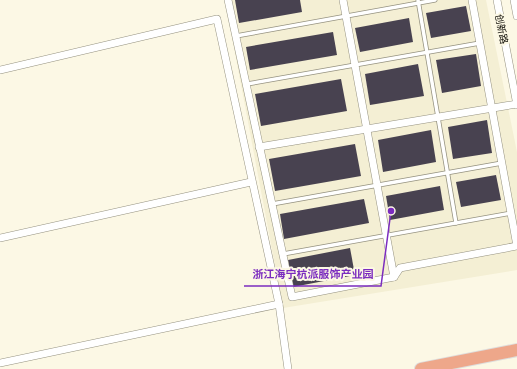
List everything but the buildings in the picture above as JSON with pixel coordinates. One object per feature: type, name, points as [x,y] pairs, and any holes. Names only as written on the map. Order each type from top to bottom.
[{"type":"highway","points":[[421,369],[517,350]]},
{"type":"street","points":[[228,0],[292,297],[394,277],[400,268],[517,246],[472,0]]},
{"type":"street","points":[[343,0],[394,277]]},
{"type":"street","name":"创新路","points":[[497,0],[517,104]]},
{"type":"street","name":"创新路","points":[[514,0],[517,16]]},
{"type":"street","points":[[0,70],[217,19],[251,182],[280,304],[288,369]]},
{"type":"street","points":[[259,146],[517,104]]},
{"type":"street","points":[[0,238],[251,182]]},
{"type":"street","points":[[0,363],[280,304]]},
{"type":"lane","points":[[236,36],[435,0]]},
{"type":"lane","points":[[418,2],[456,223]]},
{"type":"lane","points":[[246,84],[480,43]]},
{"type":"lane","points":[[272,204],[502,163]]},
{"type":"lane","points":[[283,254],[511,213]]},
{"type":"shaded area","points":[[225,0],[486,0],[517,152],[517,270],[283,308]]},
{"type":"place","name":"浙江海宁杭派服饰产业园","points":[[391,211]]}]
